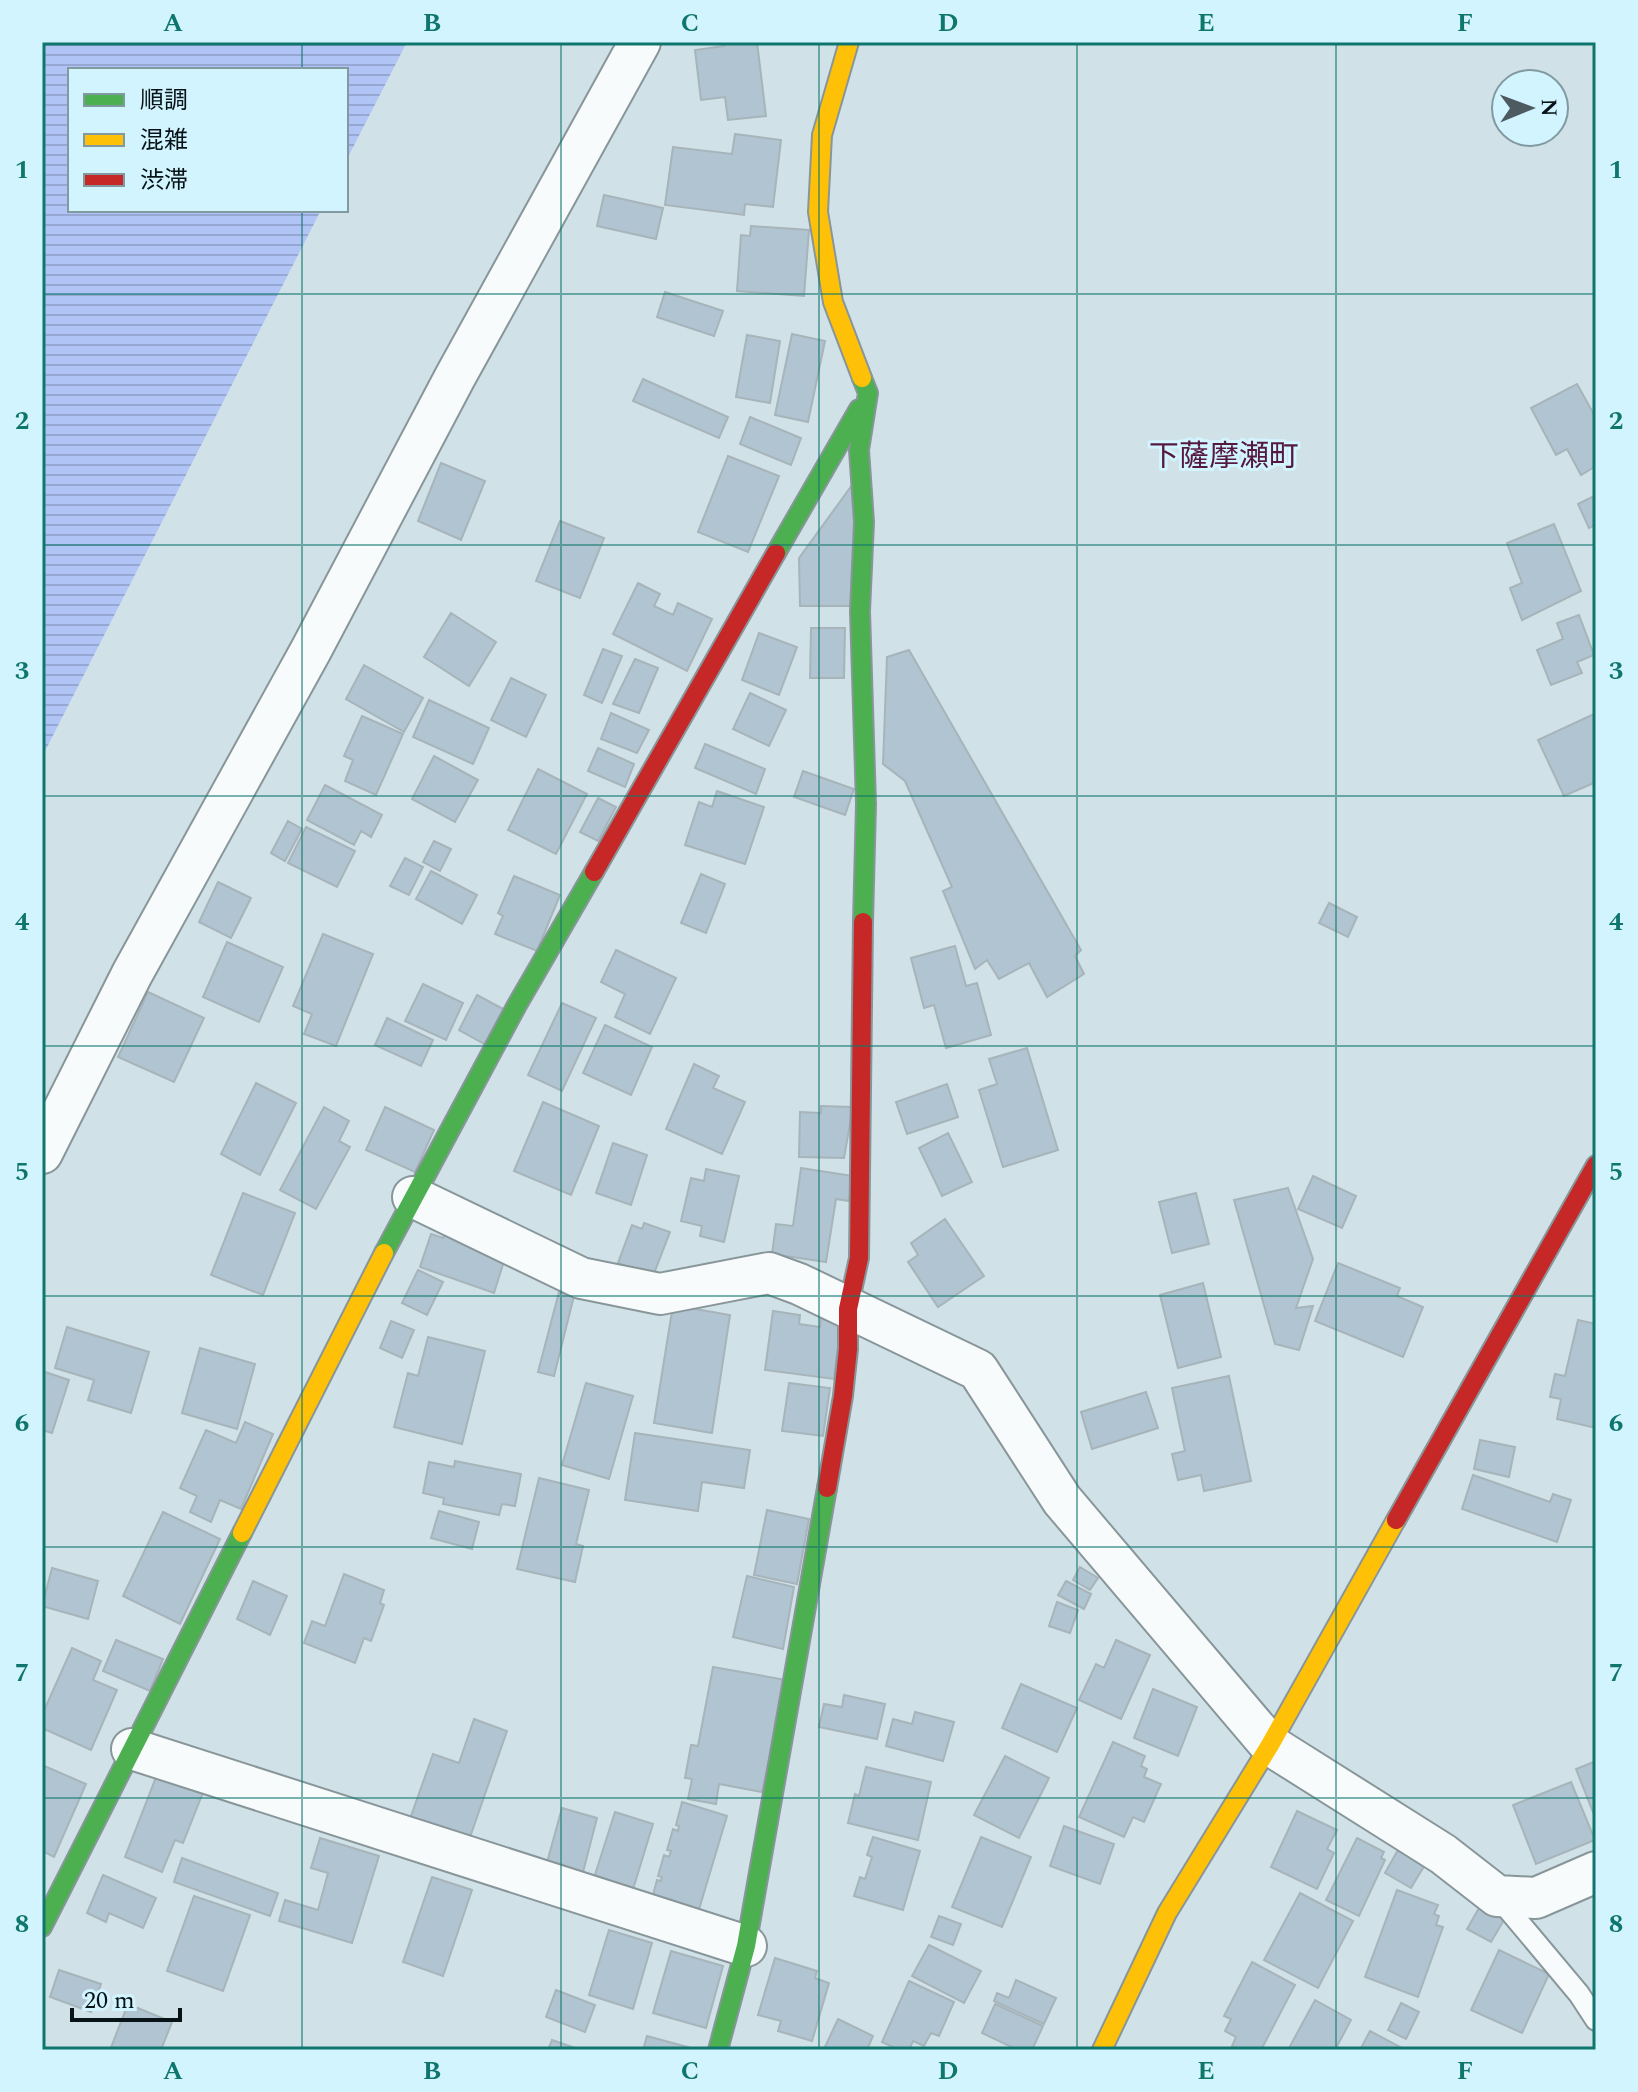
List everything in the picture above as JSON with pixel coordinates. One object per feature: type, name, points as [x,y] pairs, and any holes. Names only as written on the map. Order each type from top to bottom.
[{"type":"street","points":[[42,1153],[132,974],[640,42]]},
{"type":"street","points":[[718,2050],[746,1946],[843,1396],[848,1309],[859,1258],[866,804],[860,611],[864,522],[859,450],[868,393],[833,302],[818,212],[822,135],[849,42]]},
{"type":"street","points":[[42,1927],[413,1197],[517,1005],[868,393]]},
{"type":"street","points":[[1102,2050],[1167,1913],[1270,1745],[1596,1165]]},
{"type":"street","points":[[413,1197],[581,1278],[660,1294],[769,1273],[799,1284],[978,1370],[1062,1500],[1270,1745],[1443,1854],[1497,1896],[1536,1898],[1596,1872]]},
{"type":"street","points":[[132,1749],[746,1946]]},
{"type":"lane","points":[[1497,1896],[1579,1994],[1596,2020]]},
{"type":"water","points":[[42,42],[407,42],[348,157],[348,68],[68,68],[68,212],[320,212],[42,757]]},
{"type":"building","points":[[724,42],[757,42],[766,116],[728,120],[725,97],[701,100],[695,50],[724,46]]},
{"type":"building","points":[[735,134],[781,140],[773,207],[745,204],[744,215],[665,205],[673,147],[732,154]]},
{"type":"building","points":[[604,195],[663,208],[656,239],[597,226]]},
{"type":"building","points":[[751,226],[809,230],[804,296],[737,291],[741,235],[750,236]]},
{"type":"building","points":[[665,292],[723,311],[714,336],[657,317]]},
{"type":"building","points":[[792,334],[825,341],[808,422],[775,415]]},
{"type":"building","points":[[747,335],[780,341],[770,403],[736,397]]},
{"type":"building","points":[[643,379],[728,417],[719,438],[633,401]]},
{"type":"building","points":[[1577,384],[1596,418],[1596,466],[1581,475],[1567,449],[1556,455],[1531,408]]},
{"type":"building","points":[[750,417],[801,438],[791,465],[740,444]]},
{"type":"building","points":[[728,456],[779,476],[748,552],[698,532]]},
{"type":"building","points":[[441,463],[485,481],[461,540],[418,521]]},
{"type":"building","points":[[855,481],[855,606],[800,606],[799,558]]},
{"type":"building","points":[[1596,495],[1596,524],[1589,528],[1578,504]]},
{"type":"building","points":[[560,521],[604,538],[580,598],[536,581]]},
{"type":"building","points":[[1554,524],[1581,591],[1522,620],[1510,588],[1522,583],[1507,543]]},
{"type":"building","points":[[638,583],[660,594],[654,606],[673,615],[678,603],[712,619],[687,671],[613,634]]},
{"type":"building","points":[[451,613],[496,642],[469,686],[424,657]]},
{"type":"building","points":[[1579,615],[1594,655],[1577,662],[1582,673],[1551,685],[1537,650],[1563,639],[1557,623]]},
{"type":"building","points":[[811,628],[845,628],[844,678],[810,678]]},
{"type":"building","points":[[759,633],[797,647],[779,695],[742,680]]},
{"type":"building","points":[[603,649],[622,656],[602,703],[584,695]]},
{"type":"building","points":[[909,650],[1081,950],[1075,956],[1084,974],[1047,997],[1029,963],[999,979],[987,960],[975,969],[943,891],[952,887],[905,781],[883,764],[887,657]]},
{"type":"building","points":[[635,659],[658,668],[639,713],[613,704]]},
{"type":"building","points":[[364,665],[423,698],[404,732],[346,699]]},
{"type":"building","points":[[511,678],[546,695],[526,737],[491,720]]},
{"type":"building","points":[[750,693],[786,710],[769,746],[733,729]]},
{"type":"building","points":[[429,700],[489,728],[473,764],[413,737]]},
{"type":"building","points":[[611,713],[649,730],[637,753],[601,739]]},
{"type":"building","points":[[1596,713],[1596,782],[1564,796],[1538,740]]},
{"type":"building","points":[[362,716],[403,734],[376,795],[345,781],[353,760],[344,756]]},
{"type":"building","points":[[705,744],[765,769],[756,794],[695,768]]},
{"type":"building","points":[[598,748],[634,764],[625,787],[588,771]]},
{"type":"building","points":[[434,756],[478,780],[455,822],[412,799]]},
{"type":"building","points":[[538,769],[587,794],[556,854],[508,830]]},
{"type":"building","points":[[803,771],[854,789],[845,815],[794,797]]},
{"type":"building","points":[[325,785],[382,815],[371,837],[361,831],[354,845],[307,820]]},
{"type":"building","points":[[717,791],[764,807],[745,864],[685,845],[699,802],[712,807]]},
{"type":"building","points":[[598,798],[616,807],[598,841],[580,832]]},
{"type":"building","points":[[288,821],[302,829],[285,861],[271,853]]},
{"type":"building","points":[[306,827],[355,851],[337,887],[288,863]]},
{"type":"building","points":[[434,841],[451,849],[440,871],[423,862]]},
{"type":"building","points":[[405,858],[423,867],[409,895],[390,886]]},
{"type":"building","points":[[431,871],[477,895],[462,924],[416,899]]},
{"type":"building","points":[[701,874],[725,884],[706,933],[681,923]]},
{"type":"building","points":[[514,876],[560,895],[537,951],[495,934],[503,916],[498,913]]},
{"type":"building","points":[[218,882],[251,898],[231,938],[199,922]]},
{"type":"building","points":[[1329,903],[1357,917],[1348,937],[1319,923]]},
{"type":"building","points":[[323,934],[373,954],[336,1046],[304,1034],[312,1014],[293,1006]]},
{"type":"building","points":[[227,942],[283,967],[259,1022],[203,997]]},
{"type":"building","points":[[955,946],[966,986],[977,983],[991,1035],[946,1048],[934,1005],[924,1008],[911,958]]},
{"type":"building","points":[[616,950],[676,978],[650,1034],[615,1017],[625,994],[601,982]]},
{"type":"building","points":[[423,984],[463,1003],[446,1040],[405,1021]]},
{"type":"building","points":[[148,992],[204,1018],[174,1082],[118,1057]]},
{"type":"building","points":[[477,995],[505,1010],[486,1045],[459,1030]]},
{"type":"building","points":[[562,1003],[596,1018],[562,1091],[528,1075]]},
{"type":"building","points":[[387,1018],[433,1040],[421,1066],[375,1045]]},
{"type":"building","points":[[605,1025],[652,1047],[631,1095],[583,1073]]},
{"type":"building","points":[[1027,1048],[1058,1150],[1003,1167],[979,1090],[997,1084],[989,1059]]},
{"type":"building","points":[[694,1064],[719,1076],[713,1088],[745,1102],[722,1154],[666,1129]]},
{"type":"building","points":[[256,1083],[296,1103],[260,1175],[221,1154]]},
{"type":"building","points":[[947,1084],[958,1117],[907,1134],[896,1102]]},
{"type":"building","points":[[543,1102],[599,1126],[571,1195],[514,1171]]},
{"type":"building","points":[[821,1106],[853,1107],[844,1158],[799,1157],[800,1112],[821,1113]]},
{"type":"building","points":[[324,1107],[349,1121],[339,1141],[350,1147],[316,1209],[280,1190]]},
{"type":"building","points":[[385,1107],[434,1130],[415,1172],[366,1150]]},
{"type":"building","points":[[948,1133],[972,1182],[942,1196],[919,1148]]},
{"type":"building","points":[[613,1143],[647,1155],[631,1205],[596,1193]]},
{"type":"building","points":[[801,1168],[853,1176],[849,1201],[836,1199],[826,1262],[772,1254],[776,1224],[793,1226]]},
{"type":"building","points":[[706,1169],[739,1176],[724,1242],[700,1236],[702,1226],[681,1221],[691,1178],[704,1181]]},
{"type":"building","points":[[1313,1176],[1356,1196],[1342,1228],[1298,1209]]},
{"type":"building","points":[[1288,1188],[1313,1259],[1296,1308],[1313,1306],[1299,1350],[1275,1344],[1234,1200]]},
{"type":"building","points":[[243,1193],[295,1213],[263,1295],[211,1275]]},
{"type":"building","points":[[1196,1193],[1209,1244],[1172,1253],[1159,1202]]},
{"type":"building","points":[[945,1219],[984,1276],[938,1307],[908,1262],[918,1255],[911,1243]]},
{"type":"building","points":[[644,1223],[670,1232],[653,1276],[618,1263],[632,1225],[642,1229]]},
{"type":"building","points":[[446,1230],[505,1258],[494,1293],[420,1267],[431,1234],[443,1238]]},
{"type":"building","points":[[1338,1263],[1400,1288],[1397,1296],[1423,1307],[1403,1357],[1315,1321]]},
{"type":"building","points":[[418,1270],[443,1282],[427,1315],[402,1303]]},
{"type":"building","points":[[1203,1283],[1221,1357],[1178,1368],[1160,1295]]},
{"type":"building","points":[[559,1292],[574,1296],[554,1376],[538,1372]]},
{"type":"building","points":[[673,1305],[730,1315],[712,1433],[654,1423]]},
{"type":"building","points":[[773,1311],[800,1315],[799,1324],[820,1327],[821,1314],[842,1316],[834,1379],[765,1370]]},
{"type":"building","points":[[1578,1320],[1596,1324],[1596,1428],[1557,1419],[1561,1399],[1550,1397],[1555,1374],[1565,1376]]},
{"type":"building","points":[[391,1321],[414,1330],[402,1358],[380,1348]]},
{"type":"building","points":[[67,1327],[149,1352],[131,1413],[88,1400],[94,1380],[55,1368]]},
{"type":"building","points":[[428,1337],[485,1351],[462,1444],[394,1427],[408,1373],[418,1376]]},
{"type":"building","points":[[200,1348],[255,1364],[237,1429],[182,1413]]},
{"type":"building","points":[[42,1371],[69,1380],[52,1433],[42,1430]]},
{"type":"building","points":[[1229,1376],[1251,1481],[1204,1491],[1201,1475],[1178,1480],[1172,1454],[1185,1451],[1172,1388]]},
{"type":"building","points":[[586,1383],[633,1396],[609,1479],[562,1465]]},
{"type":"building","points":[[789,1383],[830,1388],[823,1436],[782,1431]]},
{"type":"building","points":[[1146,1392],[1158,1428],[1092,1449],[1081,1412]]},
{"type":"building","points":[[245,1422],[273,1434],[241,1509],[220,1500],[211,1522],[190,1512],[197,1496],[180,1488],[206,1430],[236,1443]]},
{"type":"building","points":[[635,1433],[750,1450],[744,1488],[702,1482],[698,1511],[625,1500]]},
{"type":"building","points":[[1480,1440],[1515,1447],[1509,1477],[1474,1469]]},
{"type":"building","points":[[455,1461],[521,1474],[515,1506],[502,1504],[499,1515],[443,1504],[444,1498],[423,1493],[429,1462],[454,1467]]},
{"type":"building","points":[[1473,1475],[1550,1502],[1553,1494],[1571,1500],[1557,1542],[1462,1509]]},
{"type":"building","points":[[539,1478],[589,1490],[576,1544],[583,1546],[575,1582],[517,1569]]},
{"type":"building","points":[[767,1510],[809,1519],[797,1584],[754,1575]]},
{"type":"building","points":[[439,1511],[479,1522],[472,1549],[431,1538]]},
{"type":"building","points":[[163,1512],[220,1539],[180,1624],[123,1596]]},
{"type":"building","points":[[1080,1567],[1098,1578],[1090,1590],[1073,1580]]},
{"type":"building","points":[[52,1568],[98,1581],[88,1619],[42,1606]]},
{"type":"building","points":[[344,1574],[384,1590],[380,1603],[384,1605],[371,1641],[364,1638],[355,1663],[304,1643],[312,1621],[325,1626]]},
{"type":"building","points":[[747,1576],[794,1587],[783,1649],[733,1637]]},
{"type":"building","points":[[253,1581],[287,1596],[270,1635],[237,1619]]},
{"type":"building","points":[[1066,1581],[1091,1594],[1084,1609],[1058,1595]]},
{"type":"building","points":[[1057,1602],[1078,1610],[1070,1633],[1049,1626]]},
{"type":"building","points":[[116,1640],[163,1659],[150,1691],[103,1671]]},
{"type":"building","points":[[1116,1640],[1150,1655],[1121,1719],[1079,1700],[1096,1664],[1104,1668]]},
{"type":"building","points":[[72,1648],[101,1661],[93,1680],[117,1690],[91,1750],[42,1728],[42,1715]]},
{"type":"building","points":[[713,1667],[786,1680],[762,1792],[719,1784],[716,1804],[688,1799],[692,1779],[685,1778],[691,1745],[698,1746]]},
{"type":"building","points":[[1021,1684],[1077,1708],[1057,1752],[1002,1728]]},
{"type":"building","points":[[1153,1689],[1197,1707],[1178,1756],[1134,1738]]},
{"type":"building","points":[[844,1695],[885,1704],[877,1739],[819,1727],[824,1704],[842,1707]]},
{"type":"building","points":[[915,1712],[954,1722],[943,1761],[886,1746],[893,1719],[912,1724]]},
{"type":"building","points":[[474,1719],[507,1731],[469,1840],[410,1819],[433,1754],[459,1763]]},
{"type":"building","points":[[1113,1742],[1145,1756],[1141,1766],[1147,1769],[1144,1777],[1161,1784],[1144,1822],[1133,1817],[1124,1837],[1079,1817]]},
{"type":"building","points":[[1005,1756],[1049,1778],[1019,1838],[974,1815]]},
{"type":"building","points":[[1596,1761],[1596,1820],[1576,1769]]},
{"type":"building","points":[[42,1765],[86,1784],[54,1857],[42,1851]]},
{"type":"building","points":[[866,1767],[931,1782],[918,1840],[848,1823]]},
{"type":"building","points":[[158,1772],[204,1790],[183,1843],[175,1840],[162,1872],[125,1857]]},
{"type":"building","points":[[1571,1782],[1595,1840],[1536,1864],[1513,1805]]},
{"type":"building","points":[[682,1802],[727,1816],[697,1916],[651,1902],[657,1880],[661,1881],[662,1877],[658,1876],[664,1855],[669,1857],[671,1851],[667,1850],[673,1829],[678,1831],[679,1826],[676,1825]]},
{"type":"building","points":[[562,1808],[597,1818],[582,1876],[546,1866]]},
{"type":"building","points":[[1297,1811],[1337,1830],[1327,1849],[1334,1853],[1317,1889],[1271,1867]]},
{"type":"building","points":[[615,1812],[653,1824],[631,1896],[592,1884]]},
{"type":"building","points":[[1064,1826],[1114,1844],[1100,1884],[1050,1866]]},
{"type":"building","points":[[873,1837],[920,1851],[903,1910],[854,1896],[860,1877],[865,1879],[872,1857],[867,1855]]},
{"type":"building","points":[[981,1837],[1031,1857],[1002,1927],[952,1907]]},
{"type":"building","points":[[320,1838],[379,1856],[352,1943],[279,1921],[285,1900],[318,1910],[328,1873],[311,1868]]},
{"type":"building","points":[[1357,1838],[1384,1852],[1381,1858],[1385,1860],[1359,1916],[1326,1900]]},
{"type":"building","points":[[1399,1848],[1426,1863],[1411,1888],[1385,1873]]},
{"type":"building","points":[[182,1858],[278,1893],[270,1916],[174,1882]]},
{"type":"building","points":[[103,1875],[156,1898],[143,1928],[109,1913],[106,1922],[87,1913]]},
{"type":"building","points":[[432,1877],[472,1890],[443,1976],[403,1962]]},
{"type":"building","points":[[1397,1890],[1438,1905],[1434,1914],[1439,1916],[1436,1925],[1443,1927],[1418,1997],[1365,1977]]},
{"type":"building","points":[[1300,1893],[1353,1921],[1318,1988],[1264,1960]]},
{"type":"building","points":[[194,1896],[250,1915],[223,1991],[167,1971]]},
{"type":"building","points":[[1484,1899],[1508,1913],[1491,1942],[1467,1929]]},
{"type":"building","points":[[939,1916],[961,1924],[953,1945],[931,1937]]},
{"type":"building","points":[[609,1930],[652,1943],[633,2009],[589,1995]]},
{"type":"building","points":[[929,1945],[981,1971],[964,2003],[912,1976]]},
{"type":"building","points":[[1499,1950],[1549,1974],[1522,2033],[1471,2010]]},
{"type":"building","points":[[671,1951],[723,1966],[706,2028],[653,2013]]},
{"type":"building","points":[[775,1958],[817,1971],[815,1978],[829,1983],[812,2041],[778,2031],[781,2021],[758,2015]]},
{"type":"building","points":[[1252,1962],[1295,1985],[1261,2050],[1240,2050],[1232,2046],[1236,2037],[1225,2031],[1231,2019],[1224,2016]]},
{"type":"building","points":[[59,1970],[101,1984],[91,2012],[50,1997]]},
{"type":"building","points":[[1016,1980],[1056,1998],[1044,2024],[994,2001],[997,1993],[1009,1998]]},
{"type":"building","points":[[909,1981],[954,2002],[939,2036],[931,2033],[924,2046],[913,2041],[909,2050],[899,2050],[882,2042]]},
{"type":"building","points":[[556,1990],[595,2005],[585,2032],[546,2017]]},
{"type":"building","points":[[1315,2000],[1351,2020],[1335,2050],[1293,2050],[1289,2048]]},
{"type":"building","points":[[1401,2003],[1419,2012],[1406,2039],[1388,2030]]},
{"type":"building","points":[[128,2004],[172,2022],[161,2050],[110,2050]]},
{"type":"building","points":[[995,2004],[1043,2026],[1032,2050],[1018,2050],[982,2033]]},
{"type":"building","points":[[838,2019],[873,2036],[867,2050],[824,2049]]},
{"type":"building","points":[[1370,2031],[1404,2049],[1404,2050],[1360,2050]]},
{"type":"building","points":[[647,2036],[695,2049],[643,2050]]},
{"type":"building","points":[[552,2040],[581,2050],[548,2050]]},
{"type":"traffic: fast","points":[[862,378],[868,393],[859,450],[864,522],[860,611],[866,804],[863,922]]},
{"type":"traffic: fast","points":[[776,553],[859,409]]},
{"type":"traffic: fast","points":[[384,1253],[517,1005],[594,872]]},
{"type":"traffic: fast","points":[[718,2050],[746,1946],[827,1488]]},
{"type":"traffic: fast","points":[[42,1927],[242,1533]]},
{"type":"traffic: slow","points":[[849,42],[822,135],[818,212],[833,302],[862,378]]},
{"type":"traffic: slow","points":[[242,1533],[384,1253]]},
{"type":"traffic: slow","points":[[1102,2050],[1167,1913],[1270,1745],[1396,1520]]},
{"type":"traffic: jam","points":[[594,872],[776,553]]},
{"type":"traffic: jam","points":[[827,1488],[843,1396],[848,1309],[859,1258],[863,922]]},
{"type":"traffic: jam","points":[[1396,1520],[1596,1165]]},
{"type":"district","name":"下薩摩瀬町","points":[[1224,457]]}]
